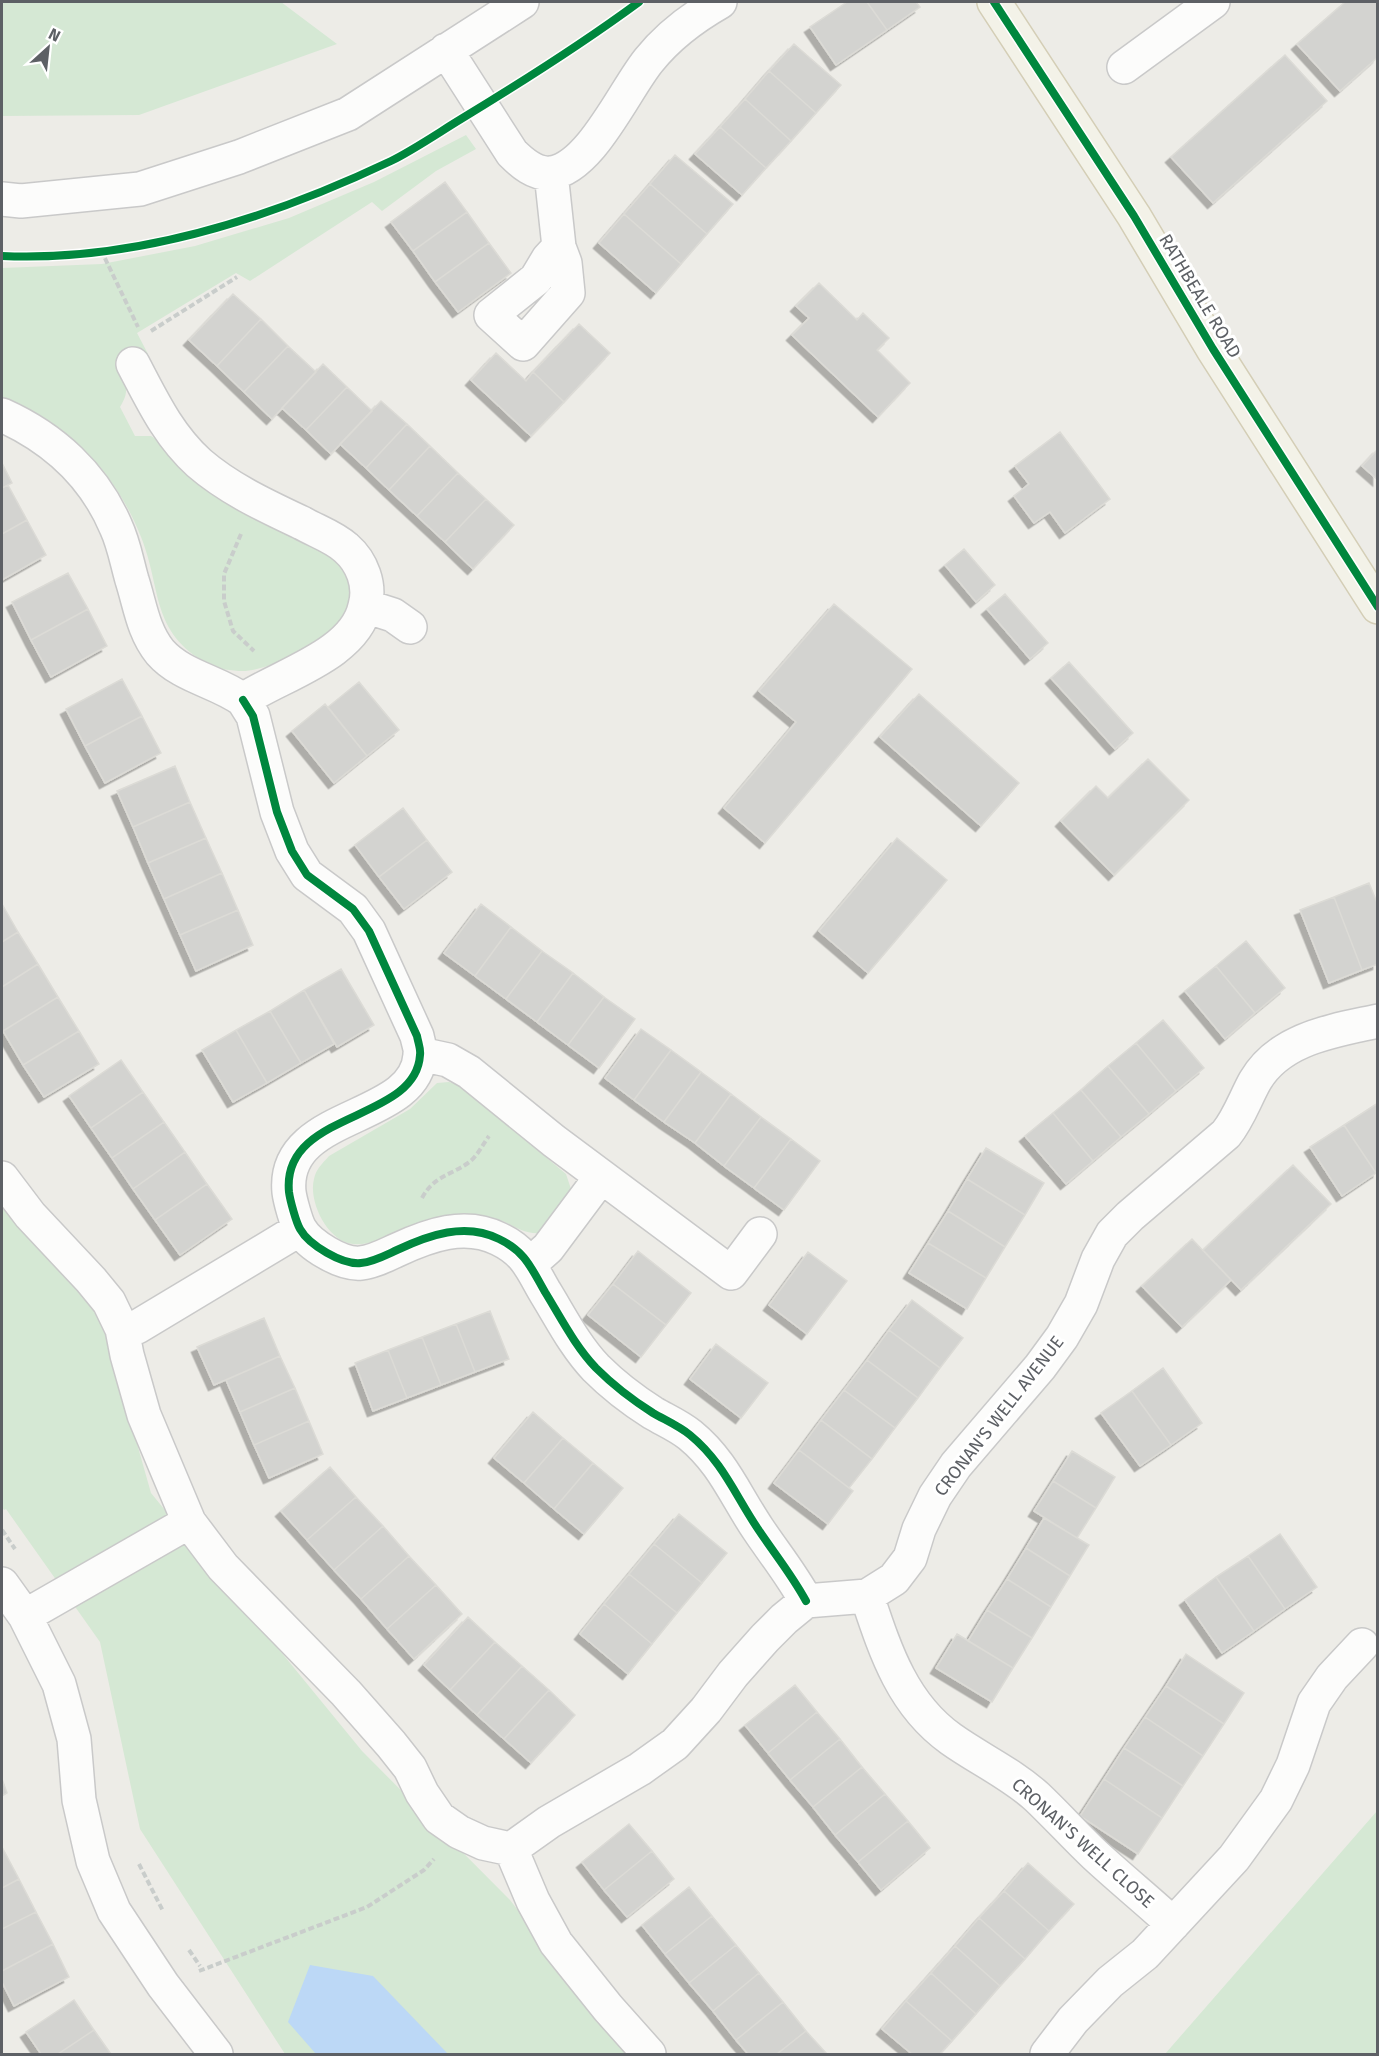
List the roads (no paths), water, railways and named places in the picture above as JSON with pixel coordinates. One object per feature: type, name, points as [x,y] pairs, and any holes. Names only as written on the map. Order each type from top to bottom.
[{"type":"main road","name":"RATHBEALE ROAD","points":[[994,2],[1128,206],[1213,349],[1377,608]]},
{"type":"street","points":[[2,199],[21,201],[140,189],[239,157],[348,114],[522,2]]},
{"type":"street","points":[[446,50],[512,153],[535,171],[551,173],[582,156],[647,62],[667,39],[692,18],[720,2]]},
{"type":"street","points":[[1124,67],[1213,2]]},
{"type":"street","points":[[551,173],[559,247]]},
{"type":"street","points":[[133,364],[170,432],[199,463],[254,500],[332,538],[346,548],[358,562],[364,574],[368,597],[363,617],[343,641],[319,659],[274,681],[243,700]]},
{"type":"street","points":[[2,415],[39,434],[65,453],[87,477],[104,502],[117,528],[139,609],[147,629],[161,652],[183,670],[228,689],[243,700],[253,716],[277,812],[292,851],[307,874],[353,909],[369,931],[417,1036],[420,1054],[417,1070],[407,1084],[382,1103],[316,1136],[299,1151],[291,1169],[290,1192],[300,1229],[315,1245],[336,1258],[361,1263],[381,1257],[425,1236],[456,1231],[497,1238],[517,1250],[530,1264],[577,1344],[597,1368],[650,1411],[690,1435],[718,1464],[806,1601],[765,1638],[675,1744],[640,1769],[549,1822],[511,1849],[483,1843],[459,1832],[439,1818],[422,1793],[410,1768],[346,1693],[223,1567],[189,1522],[144,1415],[122,1329],[109,1302],[30,1215],[2,1178]]},
{"type":"street","points":[[365,606],[393,615],[410,627]]},
{"type":"street","name":"CRONAN'S WELL AVENUE","points":[[806,1601],[867,1596],[894,1579],[910,1558],[919,1529],[935,1496],[956,1465],[1040,1367],[1062,1337],[1081,1304],[1098,1259],[1112,1234],[1226,1134],[1237,1120],[1256,1080],[1273,1058],[1301,1041],[1377,1021]]},
{"type":"street","points":[[420,1054],[448,1060],[469,1072],[601,1177],[731,1273],[760,1234]]},
{"type":"street","points":[[530,1264],[548,1248],[601,1177]]},
{"type":"street","points":[[122,1329],[137,1327],[300,1229]]},
{"type":"street","points":[[25,1616],[189,1522]]},
{"type":"street","points":[[2,1584],[25,1616],[59,1684],[74,1739],[79,1800],[93,1861],[114,1911],[164,1985],[216,2055]]},
{"type":"street","name":"CRONAN'S WELL CLOSE","points":[[867,1596],[885,1649],[900,1682],[924,1714],[949,1737],[1006,1773],[1036,1796],[1096,1856],[1173,1924]]},
{"type":"street","points":[[1047,2055],[1073,2020],[1173,1924],[1234,1858],[1276,1800],[1293,1765],[1314,1703],[1332,1677],[1362,1646]]},
{"type":"street","points":[[511,1849],[533,1900],[556,1943],[649,2055]]},
{"type":"water","points":[[310,1965],[373,1976],[448,2054],[316,2054],[288,2022]]}]
